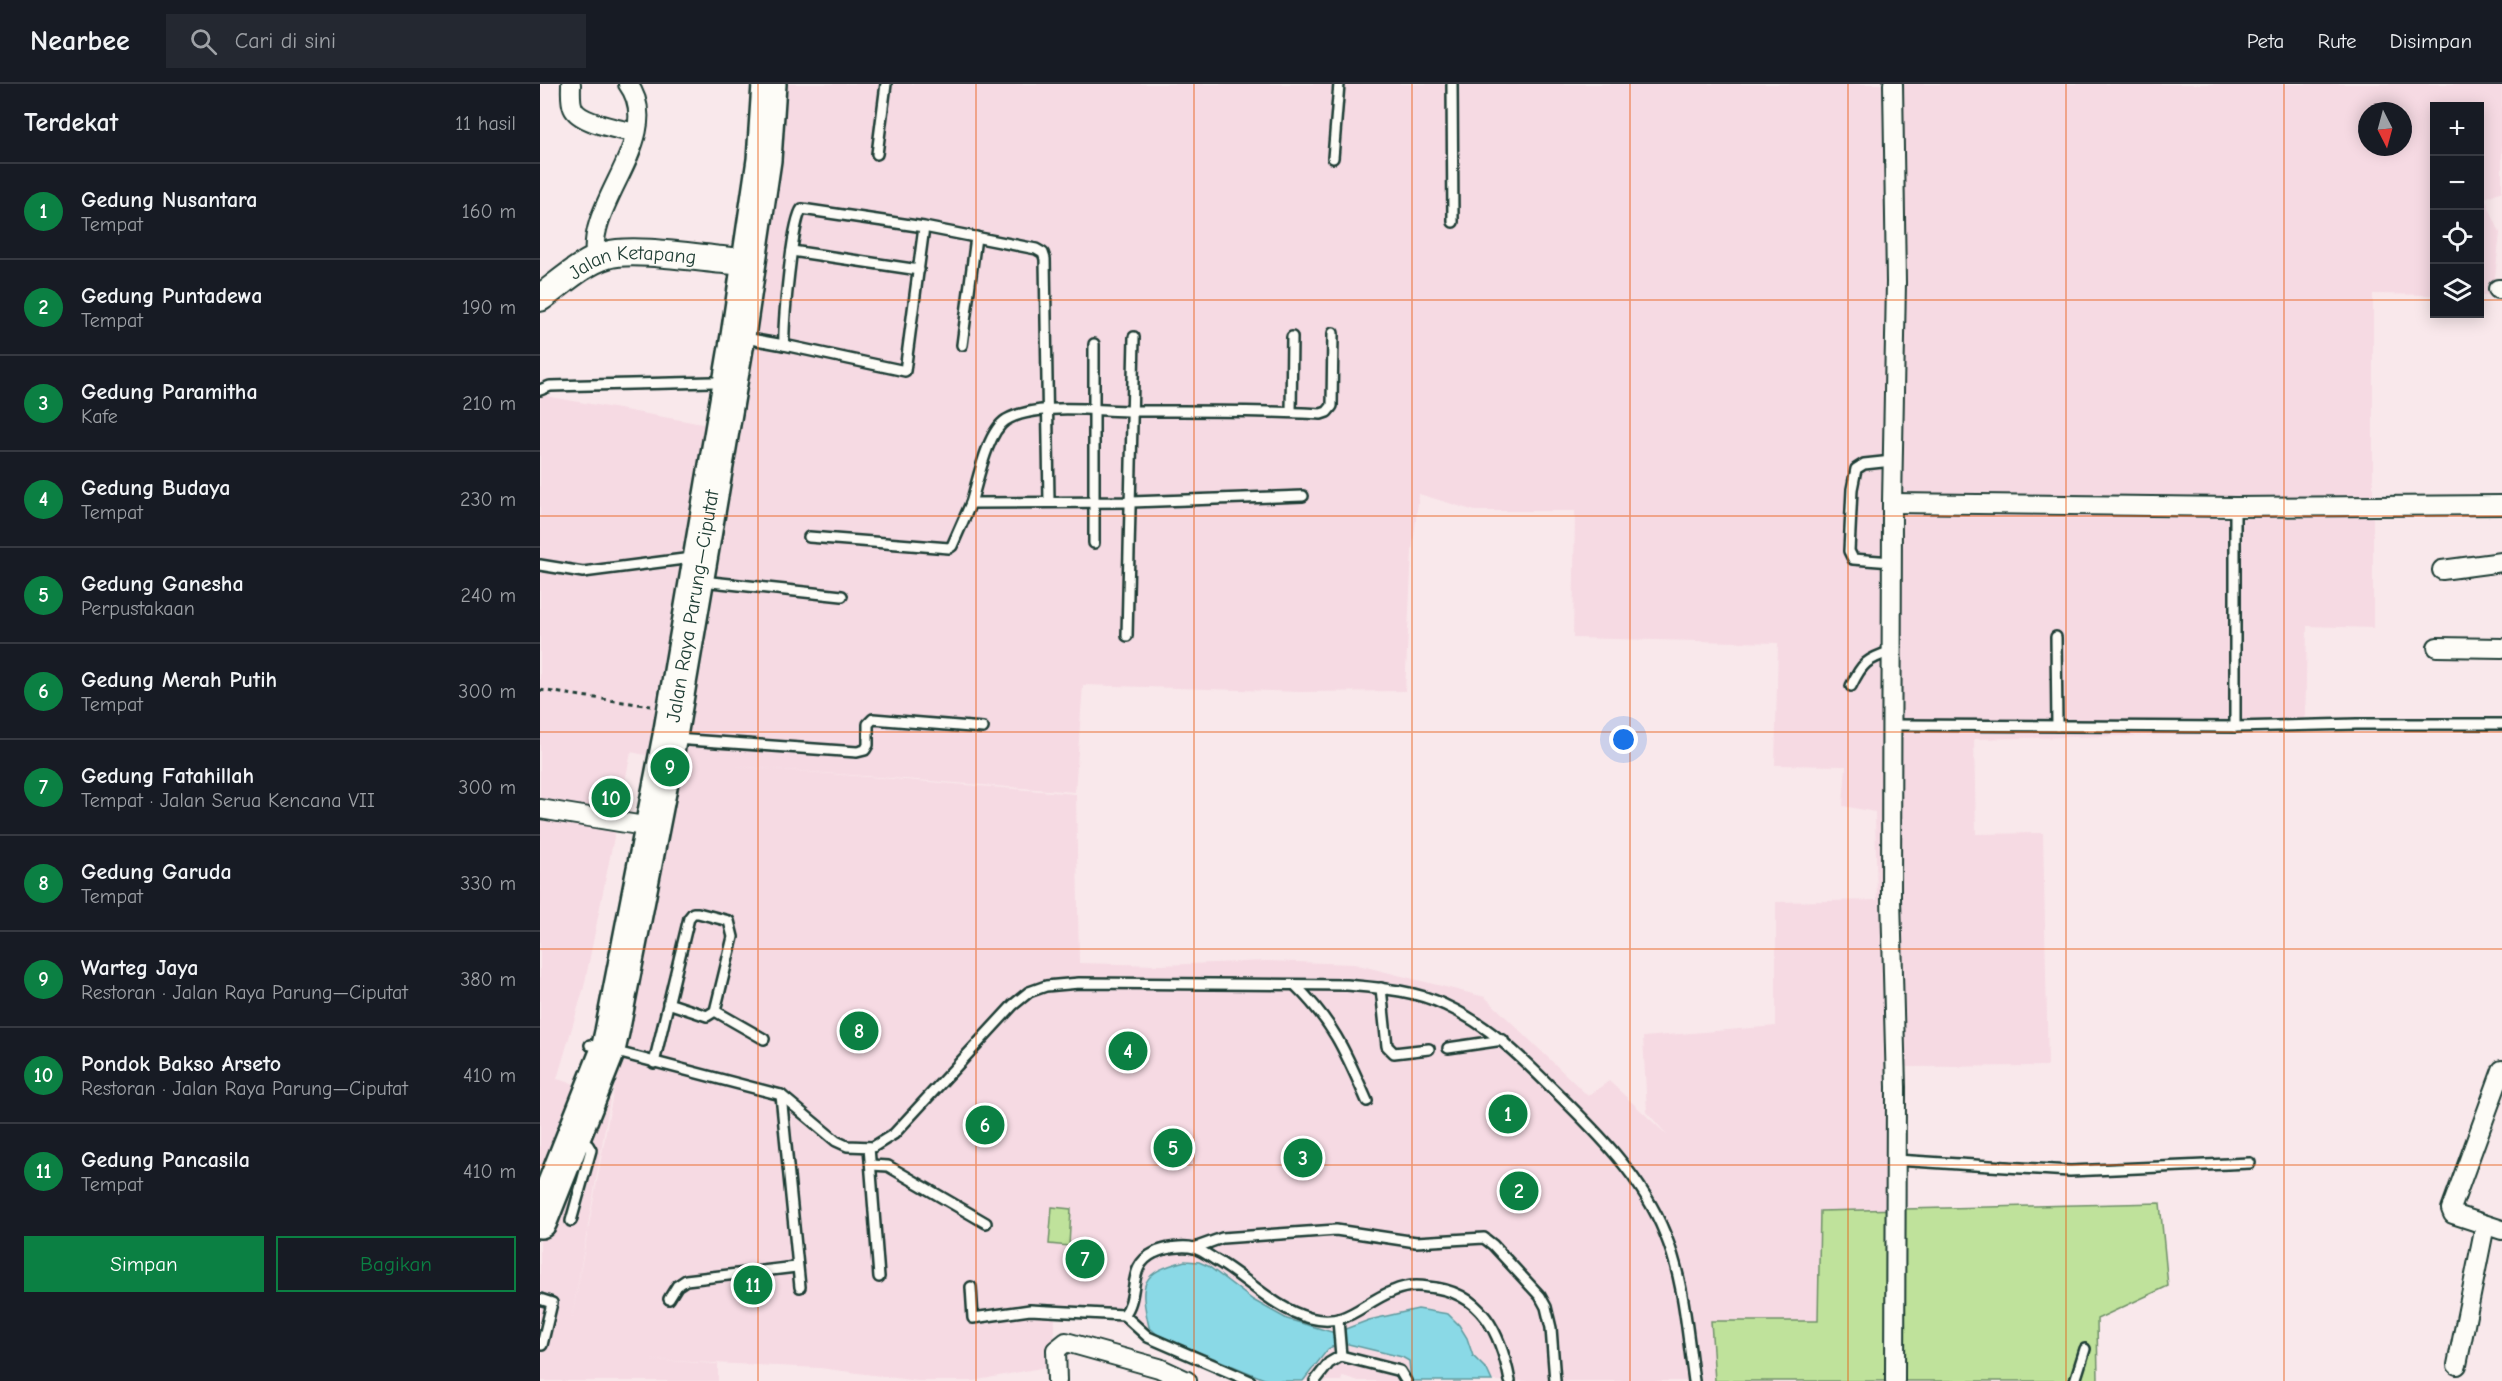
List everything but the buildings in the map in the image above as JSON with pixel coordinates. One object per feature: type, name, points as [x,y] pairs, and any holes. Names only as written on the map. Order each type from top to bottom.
[{"type":"highway","name":"Jalan Raya Parung—Ciputat","points":[[555,1221],[572,1140],[599,1048],[670,739],[712,382],[734,261],[749,158],[749,84]]},
{"type":"highway","name":"Jalan Raya Parung—Ciputat","points":[[540,1177],[599,1048],[656,707],[689,570],[738,336],[764,160],[769,84]]},
{"type":"street","points":[[571,84],[573,110],[578,114],[594,122],[635,134]]},
{"type":"street","points":[[596,260],[593,247],[598,220],[627,160],[635,134],[638,108],[635,93],[628,84]]},
{"type":"street","points":[[1893,84],[1896,282],[1892,461],[1891,898],[1896,1160],[1895,1381]]},
{"type":"street","name":"Jalan Ketapang","points":[[540,298],[608,254],[632,253],[734,261]]},
{"type":"street","points":[[1892,503],[2235,507],[2502,505]]},
{"type":"street","points":[[2442,570],[2502,562]]},
{"type":"street","points":[[2437,647],[2502,648]]},
{"type":"street","points":[[540,809],[638,825]]},
{"type":"street","points":[[2457,1365],[2493,1228],[2453,1214],[2451,1209],[2502,1070]]},
{"type":"street","points":[[1057,1381],[1056,1350],[1066,1342],[1159,1375],[1187,1381]]},
{"type":"lane","points":[[877,154],[886,84]]},
{"type":"lane","points":[[1333,158],[1339,84]]},
{"type":"lane","points":[[1452,84],[1453,222]]},
{"type":"lane","points":[[783,345],[792,251],[798,214],[802,209],[924,226],[1036,249],[1043,253],[1045,259],[1048,501]]},
{"type":"lane","points":[[738,336],[904,371],[924,226]]},
{"type":"lane","points":[[962,345],[976,237]]},
{"type":"lane","points":[[792,251],[919,270]]},
{"type":"lane","points":[[809,537],[949,548],[952,546],[971,503],[993,434],[1005,421],[1021,414],[1094,410],[1321,414],[1327,412],[1332,406],[1333,333]]},
{"type":"lane","points":[[1127,636],[1134,337]]},
{"type":"lane","points":[[1291,412],[1292,337]]},
{"type":"lane","points":[[1094,344],[1094,543]]},
{"type":"lane","points":[[540,390],[550,386],[712,382]]},
{"type":"lane","points":[[1892,461],[1864,464],[1856,470],[1852,489],[1849,551],[1852,559],[1892,562]]},
{"type":"lane","points":[[971,503],[1131,502],[1303,496]]},
{"type":"lane","points":[[2235,507],[2235,727]]},
{"type":"lane","points":[[540,565],[583,572],[689,570],[842,596]]},
{"type":"lane","points":[[2056,637],[2057,726]]},
{"type":"lane","points":[[1851,686],[1860,667],[1871,658],[1892,651]]},
{"type":"lane","points":[[670,739],[857,752],[865,750],[868,745],[868,724],[873,718],[983,728]]},
{"type":"lane","points":[[1892,725],[2235,727],[2502,724]]},
{"type":"lane","points":[[654,1063],[689,918],[693,913],[729,921],[733,938],[716,1011]]},
{"type":"lane","points":[[599,1048],[781,1095],[836,1142],[847,1146],[869,1148],[883,1143],[894,1134],[996,1021],[1029,992],[1046,986],[1079,983],[1295,985],[1381,988],[1423,996],[1444,1004],[1503,1040],[1593,1126],[1650,1201],[1666,1235],[1683,1297],[1694,1381]]},
{"type":"lane","points":[[1295,985],[1316,1006],[1339,1039],[1367,1101]]},
{"type":"lane","points":[[1381,988],[1387,1046],[1390,1051],[1394,1053],[1429,1049]]},
{"type":"lane","points":[[668,1003],[706,1016],[716,1011]]},
{"type":"lane","points":[[716,1011],[764,1039]]},
{"type":"lane","points":[[1448,1048],[1503,1040]]},
{"type":"lane","points":[[781,1095],[796,1267],[800,1287]]},
{"type":"lane","points":[[869,1148],[879,1277]]},
{"type":"lane","points":[[1896,1160],[2070,1171],[2250,1163]]},
{"type":"lane","points":[[871,1165],[888,1166],[986,1223]]},
{"type":"lane","points":[[1124,1315],[1128,1310],[1138,1265],[1154,1252],[1194,1248],[1222,1238],[1335,1230],[1416,1242],[1484,1238],[1494,1245],[1540,1296],[1546,1307],[1551,1328],[1555,1381]]},
{"type":"lane","points":[[1194,1248],[1231,1268],[1258,1292],[1290,1311],[1337,1325],[1378,1297],[1396,1289],[1415,1285],[1452,1291],[1472,1302],[1487,1318],[1498,1336],[1510,1381]]},
{"type":"lane","points":[[669,1299],[677,1286],[686,1280],[796,1267]]},
{"type":"lane","points":[[971,1287],[974,1318],[1030,1311],[1124,1315],[1148,1337],[1250,1381]]},
{"type":"lane","points":[[540,1299],[552,1304],[542,1345]]},
{"type":"lane","points":[[1337,1325],[1341,1352]]},
{"type":"lane","points":[[2075,1381],[2085,1349]]},
{"type":"lane","points":[[1316,1381],[1329,1363],[1341,1352]]},
{"type":"lane","points":[[1341,1352],[1400,1371],[1406,1381]]},
{"type":"path","points":[[540,690],[656,707]]},
{"type":"shaded area","points":[[779,84],[2502,84],[2502,191],[2485,198],[2500,233],[2493,295],[2484,295],[2484,102],[2430,102],[2430,295],[2373,294],[2373,628],[2307,626],[2305,732],[1974,739],[1976,834],[2043,833],[2048,1066],[1905,1067],[1905,1209],[1820,1211],[1818,1321],[1711,1321],[1715,1381],[1359,1381],[1343,1376],[1341,1381],[1236,1381],[1112,1321],[1055,1318],[1051,1366],[973,1381],[918,1381],[820,1368],[650,1360],[718,1364],[718,1381],[540,1381],[540,395],[731,429]],"holes":[[[1419,494],[1475,511],[1575,511],[1573,638],[1778,643],[1775,765],[1846,766],[1843,806],[1875,812],[1877,900],[1776,902],[1776,1026],[1643,1037],[1647,1112],[1667,1135],[1609,1081],[1588,1096],[1485,997],[1354,964],[1267,961],[1161,965],[1079,963],[1076,794],[732,766],[1075,792],[1083,685],[1300,692],[1405,691],[1412,552]],[[631,752],[674,761],[572,1317],[611,1094],[557,1079],[584,987]]]},
{"type":"green space","points":[[2160,1203],[2168,1286],[2097,1319],[2098,1381],[1715,1381],[1711,1321],[1818,1321],[1820,1211]]},
{"type":"green space","points":[[1052,1207],[1071,1209],[1069,1246],[1049,1244]]},
{"type":"water","points":[[1185,1261],[1199,1262],[1208,1266],[1253,1300],[1287,1319],[1335,1333],[1369,1320],[1418,1309],[1448,1314],[1459,1325],[1467,1338],[1473,1356],[1487,1370],[1492,1381],[1411,1381],[1409,1361],[1402,1357],[1340,1342],[1328,1349],[1303,1381],[1269,1381],[1158,1335],[1149,1327],[1144,1300],[1146,1282],[1159,1270]]},
{"type":"place","name":"Warteg Jaya","points":[[670,767]]},
{"type":"place","name":"Pondok Bakso Arseto","points":[[611,798]]},
{"type":"place","name":"Gedung Garuda","points":[[859,1031]]},
{"type":"place","name":"Gedung Budaya","points":[[1128,1051]]},
{"type":"place","name":"Gedung Nusantara","points":[[1508,1114]]},
{"type":"place","name":"Gedung Merah Putih","points":[[985,1125]]},
{"type":"place","name":"Gedung Ganesha","points":[[1173,1148]]},
{"type":"place","name":"Gedung Paramitha","points":[[1303,1158]]},
{"type":"place","name":"Gedung Puntadewa","points":[[1519,1191]]},
{"type":"place","name":"Gedung Fatahillah","points":[[1085,1259]]},
{"type":"place","name":"Gedung Pancasila","points":[[753,1285]]}]
